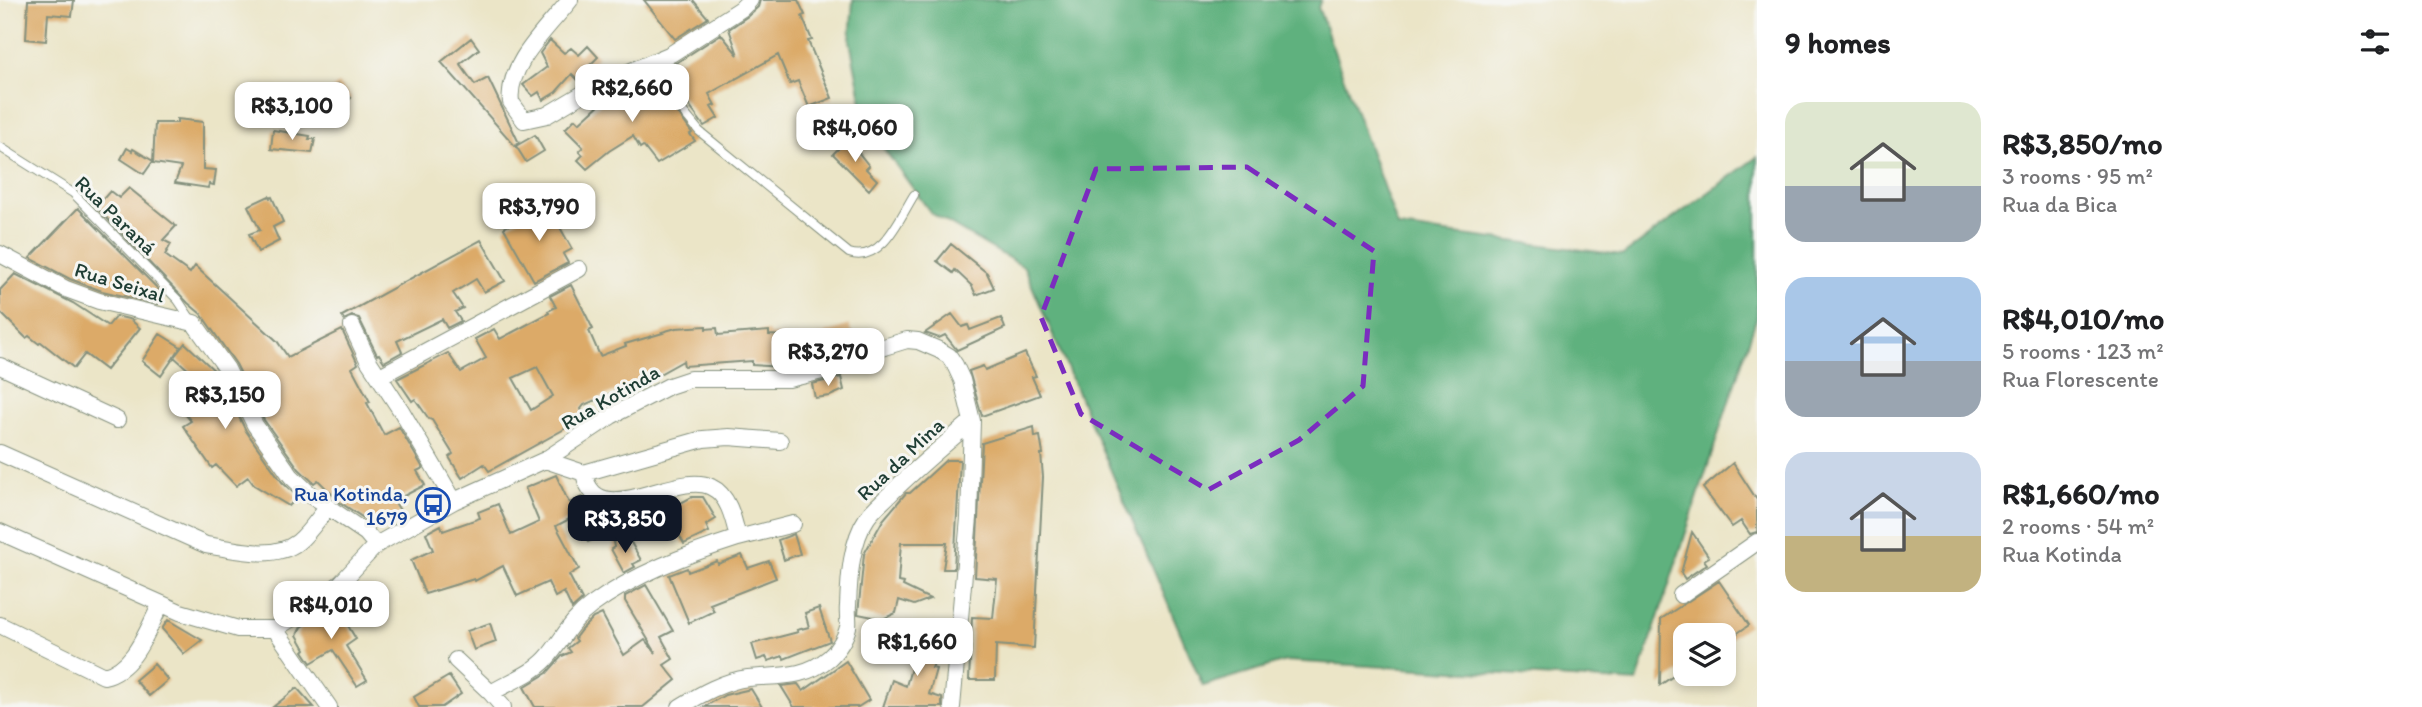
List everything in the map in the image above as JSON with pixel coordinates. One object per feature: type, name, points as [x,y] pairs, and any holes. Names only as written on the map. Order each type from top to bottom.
[{"type":"street","points":[[570,0],[521,60],[514,76],[511,102],[524,120],[547,115],[596,86],[671,54],[741,9],[750,0]]},
{"type":"street","name":"Rua Seixal","points":[[0,254],[66,289],[99,301],[194,323]]},
{"type":"street","points":[[380,376],[579,269]]},
{"type":"street","points":[[194,323],[227,369],[249,415],[299,486],[327,508],[354,523],[376,545]]},
{"type":"street","points":[[352,326],[368,360],[454,501]]},
{"type":"street","name":"Rua Kotinda","points":[[275,629],[318,602],[341,583],[376,545],[454,501],[545,460],[641,399],[681,381],[789,379],[839,368],[860,356],[907,340],[929,344],[949,356],[962,380],[972,421],[969,518],[952,707]]},
{"type":"street","points":[[0,366],[117,420]]},
{"type":"street","name":"Rua da Mina","points":[[680,707],[699,695],[726,684],[747,678],[788,677],[813,669],[831,656],[841,643],[848,626],[851,570],[858,536],[867,517],[901,483],[972,421]]},
{"type":"street","points":[[545,460],[584,473],[703,439],[729,437],[779,442]]},
{"type":"street","points":[[0,453],[206,545],[243,551],[274,551],[290,547],[301,540],[327,508]]},
{"type":"street","points":[[584,473],[592,495],[616,500],[699,483],[714,487],[731,512],[738,538]]},
{"type":"street","points":[[491,693],[540,664],[569,625],[616,589],[660,567],[738,538],[793,524]]},
{"type":"street","points":[[0,532],[180,612],[238,629],[275,629],[329,707]]},
{"type":"street","points":[[1681,595],[1757,542]]},
{"type":"street","points":[[0,625],[104,676],[116,674],[135,654],[161,604]]},
{"type":"street","points":[[456,660],[503,707]]},
{"type":"lane","points":[[650,63],[685,116],[699,131],[849,253],[857,256],[869,254],[884,242],[914,195]]},
{"type":"lane","name":"Rua Paraná","points":[[0,147],[74,193],[178,300],[194,323]]},
{"type":"highlighted area","points":[[1247,167],[1374,251],[1363,386],[1299,440],[1208,490],[1081,414],[1041,317],[1096,169]]},
{"type":"green space","points":[[853,0],[1321,0],[1318,7],[1398,227],[1623,255],[1757,157],[1757,316],[1637,682],[1286,661],[1203,686],[1024,267],[931,213],[866,124],[850,41]]},
{"type":"building","points":[[28,0],[74,0],[72,16],[48,14],[46,41],[26,39]]},
{"type":"building","points":[[644,0],[693,0],[708,18],[675,39]]},
{"type":"building","points":[[760,0],[798,0],[812,40],[808,41],[832,98],[809,107],[798,81],[790,84],[778,55],[709,94],[715,105],[711,107],[718,118],[704,126],[662,69],[721,34],[738,55],[729,29],[758,7]]},
{"type":"building","points":[[471,38],[479,49],[460,64],[475,85],[488,78],[519,143],[515,146],[441,62]]},
{"type":"building","points":[[550,40],[564,53],[571,48],[579,55],[588,46],[598,57],[589,66],[591,73],[581,83],[572,74],[556,92],[543,100],[539,92],[533,96],[523,85],[547,67],[540,53]]},
{"type":"building","points":[[650,74],[695,141],[657,164],[643,146],[640,148],[633,136],[587,169],[578,160],[583,155],[579,151],[583,147],[565,129],[575,119],[579,123],[601,103],[599,100]]},
{"type":"building","points":[[338,84],[351,98],[337,110],[326,95]]},
{"type":"building","points":[[177,119],[203,122],[203,169],[216,170],[214,185],[209,184],[208,188],[175,183],[181,167],[153,163],[155,123],[177,123]]},
{"type":"building","points":[[273,130],[310,136],[309,139],[315,139],[312,153],[271,149]]},
{"type":"building","points":[[535,135],[544,151],[526,162],[516,146]]},
{"type":"building","points":[[848,139],[869,166],[866,169],[877,180],[869,190],[833,154]]},
{"type":"building","points":[[127,148],[153,161],[144,174],[121,159]]},
{"type":"building","points":[[129,188],[176,226],[163,240],[171,244],[165,255],[190,273],[195,266],[277,341],[288,357],[342,330],[358,364],[352,368],[384,435],[399,427],[423,468],[417,471],[425,485],[394,501],[401,512],[377,527],[335,499],[318,480],[314,483],[299,469],[264,420],[236,364],[201,314],[96,207],[110,191],[119,198]]},
{"type":"building","points":[[272,197],[283,222],[273,227],[279,241],[258,252],[249,234],[260,230],[248,206]]},
{"type":"building","points":[[78,208],[164,295],[158,304],[102,291],[70,279],[30,258]]},
{"type":"building","points":[[537,209],[543,219],[552,213],[572,249],[563,254],[568,263],[534,281],[504,228]]},
{"type":"building","points":[[481,240],[505,281],[484,292],[476,279],[453,293],[463,308],[455,312],[461,321],[447,328],[442,319],[397,341],[402,352],[384,362],[379,354],[377,355],[359,318],[352,316],[344,320],[342,316]]},
{"type":"building","points":[[951,244],[987,273],[994,288],[976,295],[972,286],[955,270],[953,273],[937,261]]},
{"type":"building","points":[[15,274],[73,303],[108,326],[116,316],[133,320],[140,328],[106,370],[85,354],[74,368],[41,342],[39,344],[29,336],[26,338],[0,312],[0,290]]},
{"type":"building","points":[[571,285],[593,329],[589,331],[600,356],[626,346],[625,344],[676,328],[706,326],[706,329],[717,328],[718,335],[769,331],[769,335],[783,336],[783,348],[818,346],[815,337],[849,325],[856,344],[833,354],[834,357],[783,367],[752,365],[752,361],[684,366],[683,361],[618,397],[616,391],[584,405],[581,409],[584,417],[561,431],[489,471],[484,464],[462,478],[449,457],[453,454],[432,420],[415,399],[412,401],[397,379],[448,353],[461,372],[486,358],[475,339],[494,329],[500,339],[549,313],[548,311],[556,307],[550,296]],"holes":[[[537,367],[553,396],[531,410],[513,378]]]},
{"type":"building","points":[[952,314],[962,327],[968,325],[970,330],[1001,318],[1005,328],[957,350],[945,335],[939,338],[925,333]]},
{"type":"building","points":[[160,334],[181,347],[161,376],[142,361]]},
{"type":"building","points":[[185,343],[217,373],[246,431],[282,482],[298,497],[289,506],[254,485],[248,477],[236,486],[216,465],[212,468],[183,426],[191,421],[175,402],[201,381],[174,357]]},
{"type":"building","points":[[1025,353],[1036,376],[1032,377],[1040,395],[982,416],[969,371],[983,366],[985,370]]},
{"type":"building","points":[[841,377],[844,390],[815,398],[812,384]]},
{"type":"building","points":[[1034,427],[1035,437],[1040,436],[1043,477],[1034,648],[996,645],[995,680],[969,680],[972,617],[993,618],[997,579],[975,577],[982,443]]},
{"type":"building","points":[[946,460],[960,460],[954,569],[943,569],[947,543],[901,543],[898,582],[930,599],[914,605],[899,600],[896,613],[883,619],[858,614],[864,554],[883,520],[906,493],[910,493]]},
{"type":"building","points":[[1733,463],[1757,500],[1757,532],[1750,534],[1741,521],[1732,527],[1703,488]]},
{"type":"building","points":[[556,475],[569,503],[582,497],[588,501],[602,536],[588,542],[573,517],[556,526],[579,569],[569,575],[582,600],[572,609],[564,592],[555,597],[548,582],[517,596],[503,566],[475,581],[474,579],[425,594],[411,560],[433,550],[426,533],[441,525],[443,531],[480,518],[478,512],[498,504],[511,535],[539,522],[525,488]]},
{"type":"building","points":[[692,497],[703,497],[716,519],[706,525],[709,532],[684,544],[672,522],[659,525],[649,506],[673,498],[677,505]]},
{"type":"building","points":[[1692,532],[1709,557],[1704,560],[1707,564],[1685,579],[1681,573]]},
{"type":"building","points":[[794,534],[800,554],[784,560],[778,540]]},
{"type":"building","points":[[619,539],[621,543],[629,539],[641,560],[624,573],[611,549],[614,547],[613,542]]},
{"type":"building","points":[[742,555],[748,568],[769,561],[776,578],[710,604],[714,611],[689,623],[669,575],[687,568],[688,572],[717,561],[718,564]]},
{"type":"building","points":[[1719,581],[1749,625],[1736,634],[1736,623],[1673,623],[1673,676],[1660,685],[1661,619]]},
{"type":"building","points":[[646,585],[673,631],[661,637],[673,659],[664,665],[676,680],[643,707],[535,707],[524,687],[547,673],[562,656],[571,652],[568,648],[577,641],[575,638],[593,618],[602,614],[624,655],[645,640],[656,653],[625,601],[625,596]]},
{"type":"building","points":[[336,606],[356,639],[346,646],[367,680],[357,686],[333,650],[311,663],[297,635],[301,627]]},
{"type":"building","points":[[819,608],[830,641],[784,659],[783,656],[768,661],[766,657],[757,660],[752,644],[809,627],[805,613]]},
{"type":"building","points":[[168,620],[202,640],[184,654],[162,629]]},
{"type":"building","points":[[490,623],[496,642],[474,650],[467,631]]},
{"type":"building","points":[[914,634],[942,644],[932,668],[936,669],[929,694],[942,698],[942,707],[883,707],[892,680],[906,686],[914,658],[907,655]]},
{"type":"building","points":[[846,661],[869,700],[858,707],[794,707],[781,686],[798,684],[803,691]]},
{"type":"building","points":[[154,664],[168,680],[149,696],[135,680]]},
{"type":"building","points":[[449,676],[461,694],[442,707],[419,707],[414,697]]},
{"type":"building","points":[[297,688],[314,707],[273,707]]},
{"type":"building","points":[[751,689],[762,707],[704,707],[725,695]]},
{"type":"place","name":"Rua Kotinda, 1679","points":[[433,505]]}]
